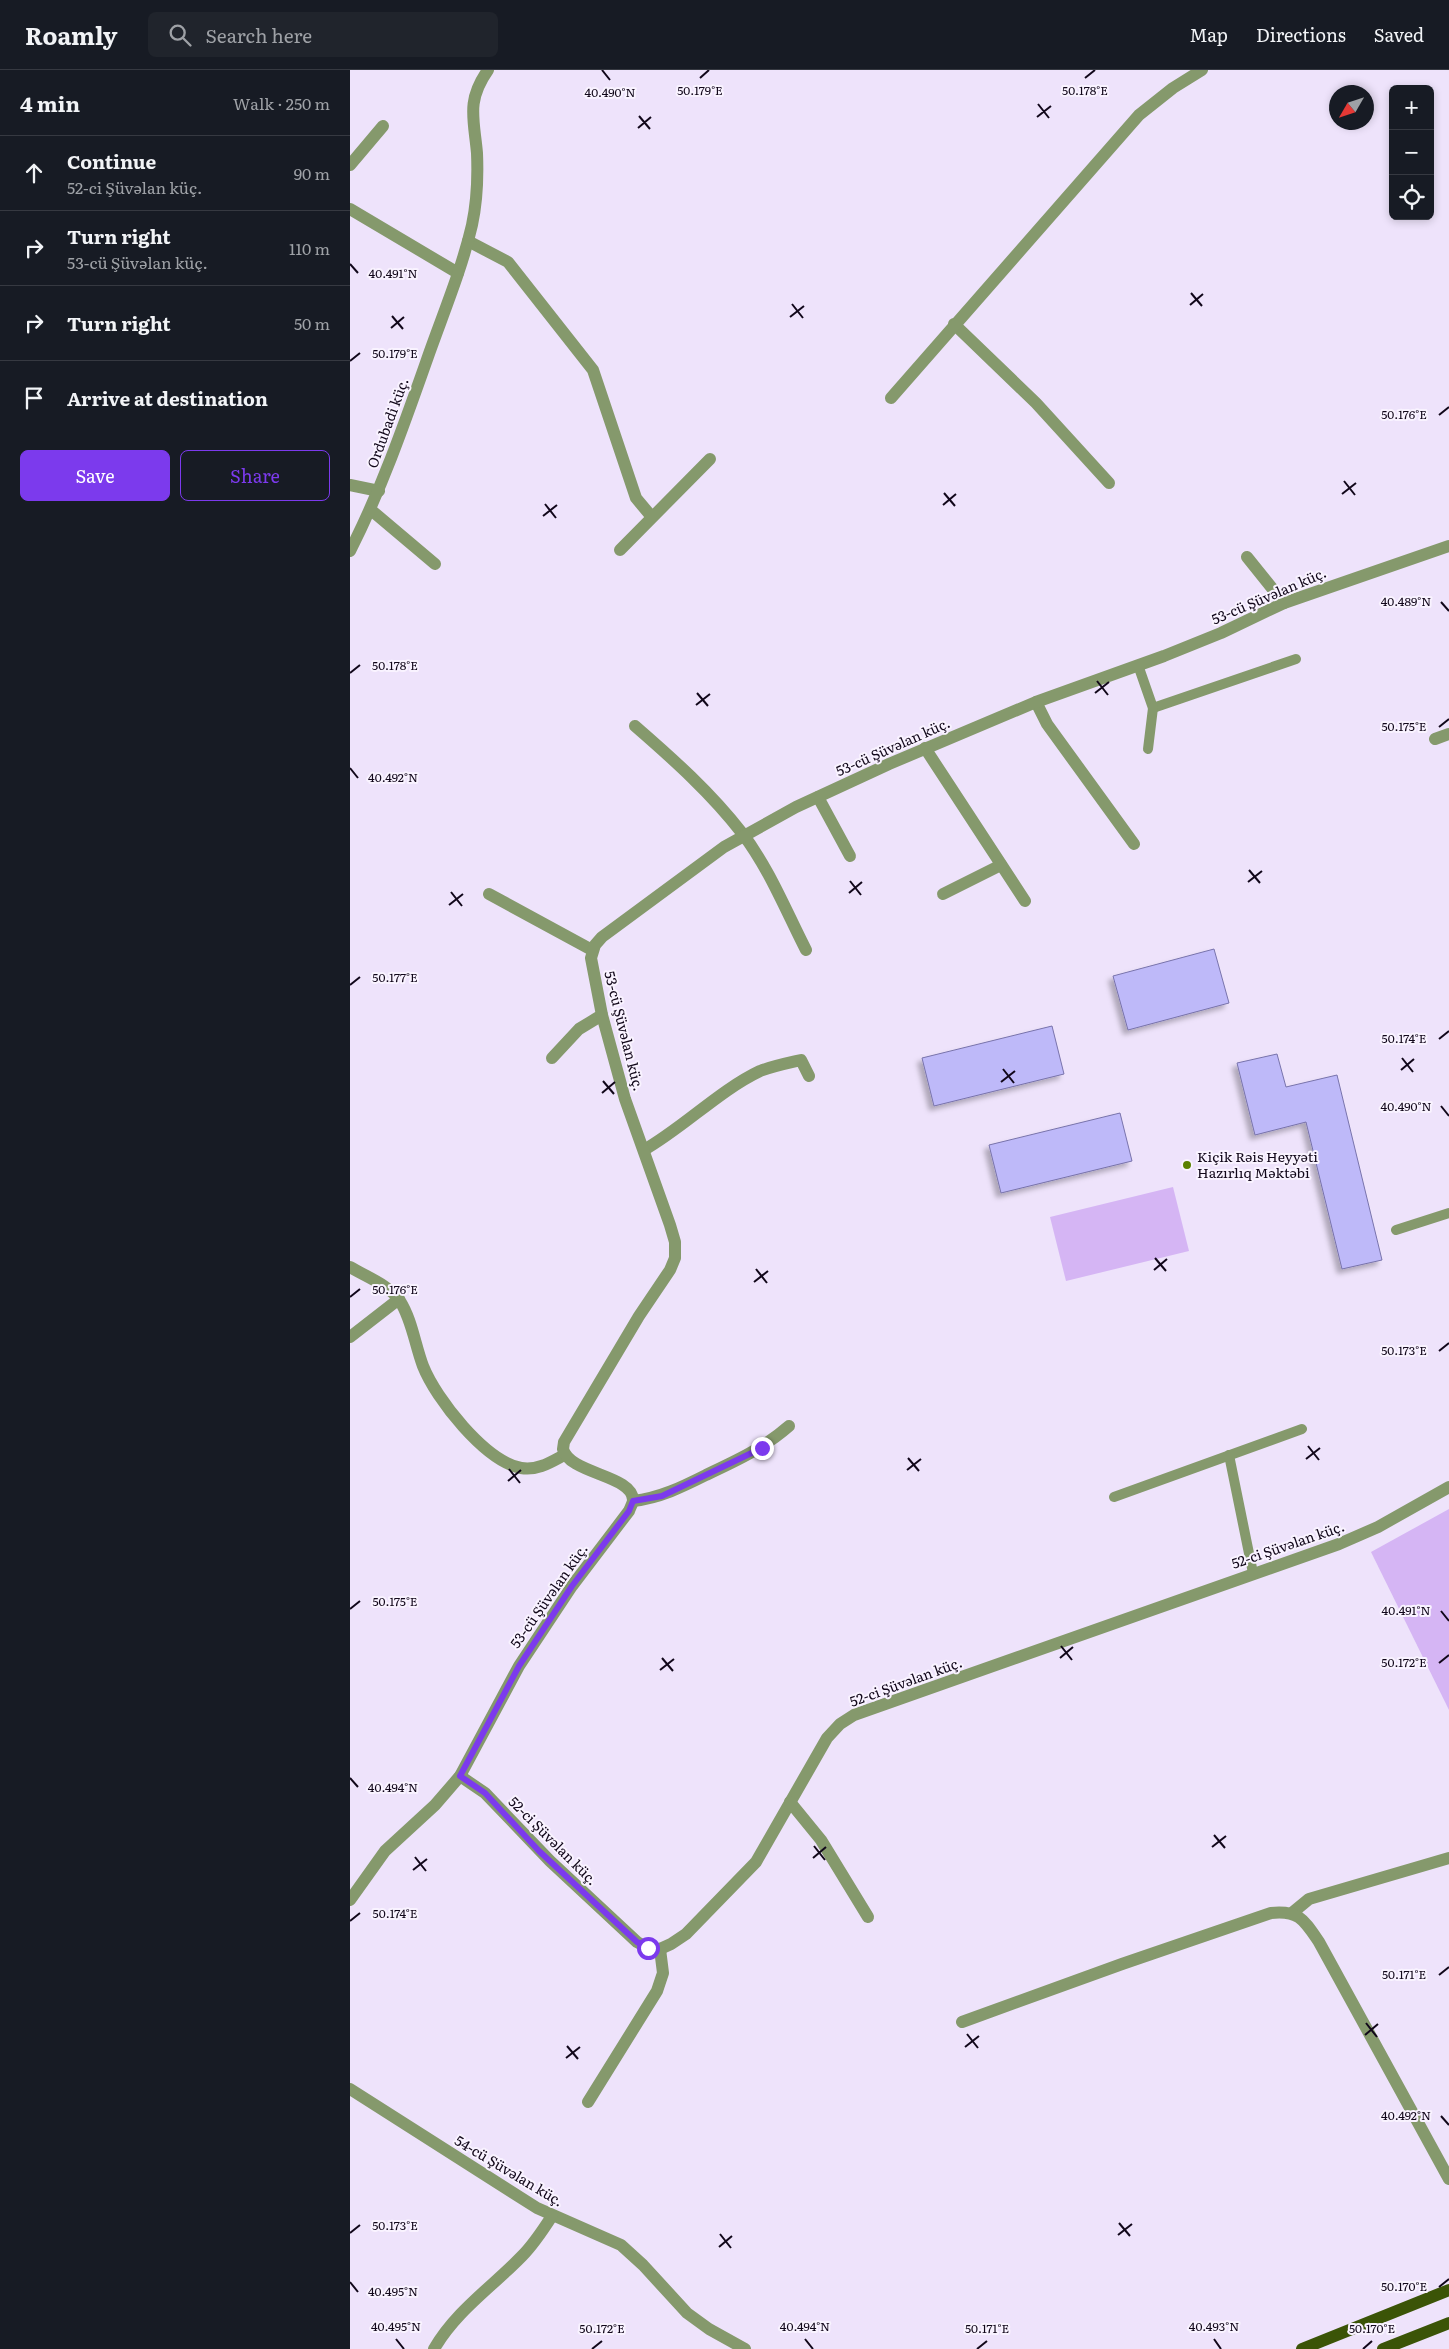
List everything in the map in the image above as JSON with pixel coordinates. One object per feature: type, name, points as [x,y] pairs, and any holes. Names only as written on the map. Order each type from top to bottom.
[{"type":"main road","points":[[1302,2349],[1449,2290]]},
{"type":"main road","points":[[1383,2349],[1449,2323]]},
{"type":"street","name":"Ordubadi küç.","points":[[350,551],[380,491],[468,241],[475,202],[477,176],[472,105],[477,88],[488,70]]},
{"type":"street","points":[[891,398],[1139,115],[1167,93],[1202,70]]},
{"type":"street","points":[[350,165],[383,126]]},
{"type":"street","points":[[350,210],[458,273]]},
{"type":"street","points":[[468,241],[508,262],[593,370],[636,498],[651,516]]},
{"type":"street","points":[[954,324],[1036,403],[1109,483]]},
{"type":"street","points":[[620,550],[651,516],[710,460]]},
{"type":"street","points":[[350,485],[380,491]]},
{"type":"street","points":[[371,510],[434,564]]},
{"type":"street","name":"53-cü Şüvəlan küç.","points":[[564,1455],[564,1442],[639,1316],[670,1270],[675,1258],[675,1242],[670,1225],[619,1080],[602,1015],[591,958],[592,950],[602,937],[698,864],[743,834],[925,748],[1036,702],[1221,633],[1284,603],[1449,546]]},
{"type":"street","points":[[1247,557],[1284,603]]},
{"type":"street","points":[[1036,702],[1047,724],[1134,844]]},
{"type":"street","points":[[635,726],[706,791],[743,834],[767,874],[806,950]]},
{"type":"street","points":[[1435,738],[1449,734]]},
{"type":"street","points":[[925,748],[1024,901]]},
{"type":"street","points":[[818,798],[850,856]]},
{"type":"street","points":[[943,894],[1001,865]]},
{"type":"street","points":[[489,894],[592,950]]},
{"type":"street","points":[[552,1058],[579,1029],[602,1015]]},
{"type":"street","points":[[644,1150],[664,1139],[740,1083],[761,1071],[801,1060],[809,1076]]},
{"type":"street","points":[[350,1267],[390,1290],[399,1299],[404,1308],[423,1366],[434,1388],[464,1426],[488,1450],[500,1459],[520,1468],[534,1468],[564,1455],[569,1461],[623,1485],[631,1493],[633,1501],[662,1496],[752,1454],[771,1442],[789,1426]]},
{"type":"street","points":[[350,1337],[399,1299]]},
{"type":"street","name":"52-ci Şüvəlan küç.","points":[[460,1776],[485,1793],[544,1856],[637,1942],[648,1948],[660,1949],[686,1934],[756,1862],[826,1738],[840,1724],[854,1715],[1042,1650],[1359,1536],[1449,1488]]},
{"type":"street","name":"53-cü Şüvəlan küç.","points":[[350,1900],[385,1851],[435,1805],[460,1776],[519,1666],[572,1586],[629,1511],[633,1501]]},
{"type":"street","points":[[790,1802],[821,1840],[868,1917]]},
{"type":"street","points":[[1292,1913],[1309,1899],[1449,1858]]},
{"type":"street","points":[[962,2022],[1271,1913],[1292,1913],[1306,1924],[1319,1942],[1449,2179]]},
{"type":"street","points":[[588,2102],[657,1991],[663,1973],[660,1949]]},
{"type":"street","name":"54-cü Şüvəlan küç.","points":[[350,2089],[552,2216],[621,2245],[643,2265],[687,2313],[709,2329],[745,2349]]},
{"type":"street","points":[[434,2349],[466,2306],[521,2257],[537,2239],[552,2216]]},
{"type":"lane","points":[[1153,708],[1296,659]]},
{"type":"lane","points":[[1138,665],[1153,708],[1148,749]]},
{"type":"lane","points":[[1396,1230],[1449,1213]]},
{"type":"lane","points":[[1114,1497],[1302,1429]]},
{"type":"lane","points":[[1229,1456],[1252,1573]]},
{"type":"shaded area","points":[[1173,1187],[1189,1251],[1066,1281],[1050,1217]]},
{"type":"shaded area","points":[[1449,1509],[1449,1710],[1371,1552]]},
{"type":"building","points":[[1214,949],[1229,1003],[1128,1030],[1113,976]]},
{"type":"building","points":[[1052,1026],[1064,1074],[934,1106],[922,1058]]},
{"type":"building","points":[[1277,1054],[1286,1087],[1337,1075],[1382,1260],[1342,1269],[1306,1122],[1255,1135],[1237,1063]]},
{"type":"building","points":[[1120,1113],[1132,1161],[1001,1193],[989,1145]]},
{"type":"place","name":"Kiçik Rəis Heyyəti Hazırlıq Məktəbi","points":[[1187,1165]]},
{"type":"route","points":[[648,1948],[637,1942],[550,1861],[485,1793],[460,1776],[519,1666],[572,1586],[629,1511],[633,1501],[662,1496],[762,1448]]}]
